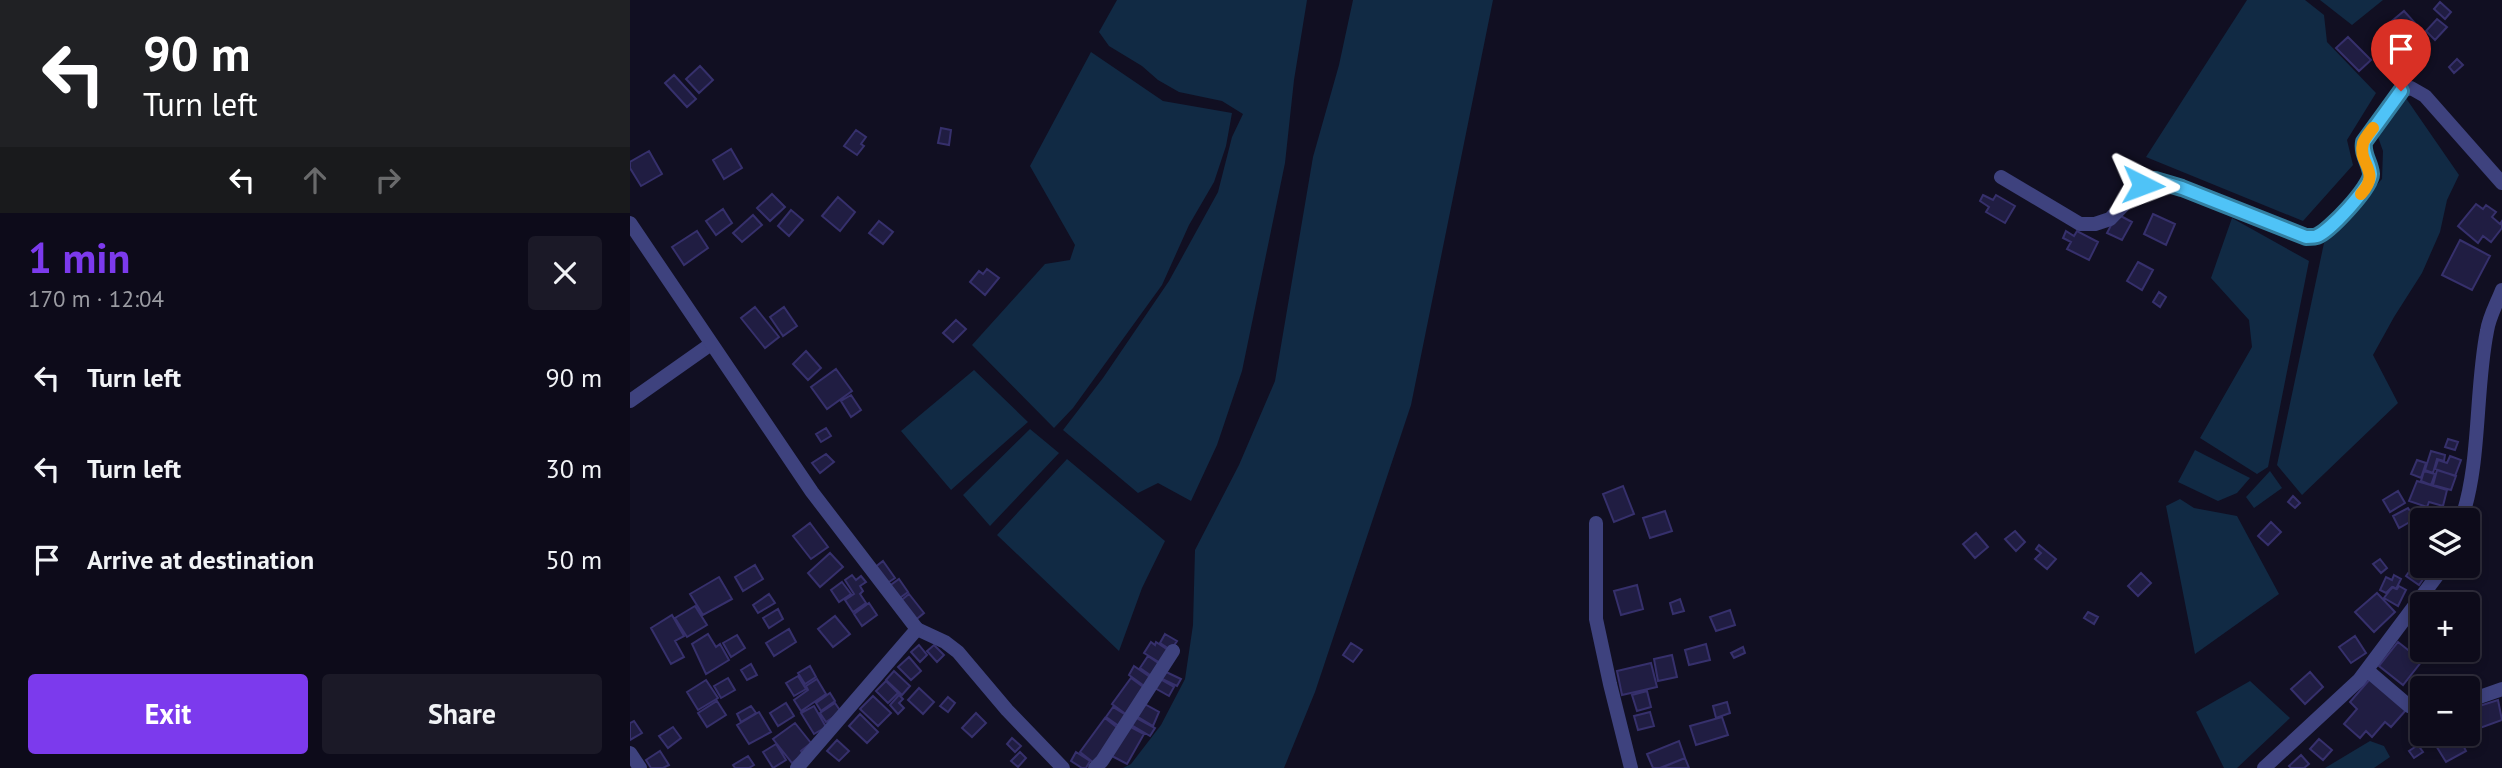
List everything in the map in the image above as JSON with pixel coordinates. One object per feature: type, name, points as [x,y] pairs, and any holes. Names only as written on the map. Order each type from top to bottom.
[{"type":"street","points":[[2001,177],[2080,224],[2095,224],[2110,219],[2143,185],[2155,180],[2306,237],[2316,237],[2326,231],[2368,186],[2371,175],[2363,152],[2364,142],[2401,91],[2411,88],[2425,96],[2502,183]]},
{"type":"street","points":[[630,223],[811,492],[918,629],[945,642],[958,652],[1007,710],[1063,768]]},
{"type":"street","points":[[2463,508],[2472,466],[2487,328],[2502,290]]},
{"type":"street","points":[[630,401],[710,344]]},
{"type":"street","points":[[1596,523],[1597,620],[1631,768]]},
{"type":"street","points":[[2264,768],[2367,670],[2435,578]]},
{"type":"street","points":[[797,768],[918,629]]},
{"type":"street","points":[[1095,768],[1173,651]]},
{"type":"street","points":[[2367,670],[2410,706]]},
{"type":"street","points":[[2480,697],[2502,689]]},
{"type":"street","points":[[630,753],[640,768]]},
{"type":"water","points":[[1117,0],[1307,0],[1294,80],[1285,163],[1242,371],[1217,445],[1191,501],[1158,483],[1138,493],[1063,430],[1103,378],[1169,281],[1218,192],[1232,137],[1243,114],[1222,101],[1179,92],[1109,46],[1099,32]]},
{"type":"water","points":[[1353,0],[1493,0],[1411,405],[1315,692],[1284,768],[1123,768],[1131,764],[1161,725],[1185,679],[1193,625],[1195,550],[1239,465],[1275,381],[1313,157],[1339,65]]},
{"type":"water","points":[[2247,0],[2305,0],[2324,15],[2327,42],[2376,93],[2347,140],[2353,165],[2303,221],[2146,157]]},
{"type":"water","points":[[2320,0],[2383,0],[2352,25]]},
{"type":"water","points":[[1091,52],[1163,101],[1232,113],[1226,146],[1214,182],[1189,225],[1162,285],[1073,408],[1054,428],[972,345],[1045,264],[1070,260],[1075,245],[1030,166]]},
{"type":"water","points":[[2401,91],[2459,175],[2447,200],[2440,232],[2422,273],[2373,355],[2398,403],[2302,495],[2277,465],[2324,243],[2382,179],[2383,151],[2374,126]]},
{"type":"water","points":[[2232,218],[2309,261],[2268,467],[2257,474],[2200,438],[2252,347],[2249,320],[2211,278]]},
{"type":"water","points":[[974,370],[1028,422],[951,490],[901,431]]},
{"type":"water","points":[[1030,429],[1059,453],[990,526],[963,495]]},
{"type":"water","points":[[2195,450],[2250,478],[2237,493],[2218,501],[2178,482]]},
{"type":"water","points":[[1067,459],[1165,541],[1142,588],[1119,651],[997,535]]},
{"type":"water","points":[[2270,471],[2282,488],[2254,508],[2246,497]]},
{"type":"water","points":[[2180,499],[2194,508],[2237,516],[2279,594],[2195,654],[2166,506]]},
{"type":"water","points":[[2250,681],[2290,718],[2237,768],[2224,768],[2196,712]]},
{"type":"water","points":[[2370,741],[2384,746],[2390,757],[2374,768],[2325,768]]},
{"type":"building","points":[[2440,2],[2451,12],[2445,19],[2434,9]]},
{"type":"building","points":[[2404,11],[2415,23],[2402,33],[2392,21]]},
{"type":"building","points":[[2437,19],[2447,27],[2435,40],[2426,31]]},
{"type":"building","points":[[2348,37],[2371,60],[2359,71],[2336,48]]},
{"type":"building","points":[[2457,59],[2463,65],[2454,73],[2449,67]]},
{"type":"building","points":[[700,66],[713,80],[699,93],[686,79]]},
{"type":"building","points":[[674,75],[696,99],[687,107],[665,83]]},
{"type":"building","points":[[941,128],[951,130],[949,145],[938,143]]},
{"type":"building","points":[[856,130],[866,137],[861,144],[864,146],[857,155],[844,146]]},
{"type":"building","points":[[731,149],[742,168],[724,179],[713,160]]},
{"type":"building","points":[[649,151],[662,174],[641,186],[630,168],[630,162]]},
{"type":"building","points":[[772,194],[785,207],[770,221],[757,208]]},
{"type":"building","points":[[1983,195],[1993,200],[1996,195],[2015,206],[2005,223],[1986,212],[1989,207],[1980,201]]},
{"type":"building","points":[[838,197],[855,212],[840,231],[822,216]]},
{"type":"building","points":[[2476,204],[2483,209],[2486,205],[2496,212],[2492,217],[2500,224],[2502,221],[2502,228],[2491,242],[2483,236],[2478,243],[2458,226]]},
{"type":"building","points":[[723,209],[732,223],[716,235],[706,221]]},
{"type":"building","points":[[791,210],[803,220],[789,236],[778,226]]},
{"type":"building","points":[[2117,214],[2132,222],[2122,240],[2107,233]]},
{"type":"building","points":[[2153,214],[2175,224],[2166,245],[2144,234]]},
{"type":"building","points":[[753,215],[762,225],[742,242],[733,233]]},
{"type":"building","points":[[879,221],[893,232],[883,244],[869,233]]},
{"type":"building","points":[[697,231],[708,248],[684,265],[672,247]]},
{"type":"building","points":[[2066,231],[2074,236],[2077,231],[2098,242],[2089,260],[2067,249],[2071,242],[2063,238]]},
{"type":"building","points":[[2460,240],[2490,256],[2472,290],[2442,275]]},
{"type":"building","points":[[2138,262],[2153,270],[2142,290],[2127,281]]},
{"type":"building","points":[[987,269],[999,278],[985,295],[970,282],[979,271],[983,274]]},
{"type":"building","points":[[2159,292],[2166,297],[2160,307],[2153,302]]},
{"type":"building","points":[[755,307],[779,337],[765,348],[741,318]]},
{"type":"building","points":[[784,307],[797,326],[783,336],[770,317]]},
{"type":"building","points":[[956,320],[966,329],[953,342],[943,333]]},
{"type":"building","points":[[806,351],[821,368],[808,380],[793,364]]},
{"type":"building","points":[[836,369],[852,391],[827,409],[811,387]]},
{"type":"building","points":[[851,395],[861,410],[851,417],[841,401]]},
{"type":"building","points":[[826,428],[831,436],[821,442],[816,434]]},
{"type":"building","points":[[2448,439],[2458,442],[2455,450],[2445,447]]},
{"type":"building","points":[[2431,451],[2445,455],[2444,461],[2437,459],[2433,473],[2425,470]]},
{"type":"building","points":[[826,454],[834,462],[820,473],[812,463]]},
{"type":"building","points":[[2450,456],[2461,460],[2455,476],[2435,469],[2438,460],[2447,463]]},
{"type":"building","points":[[2417,460],[2426,463],[2421,478],[2411,474]]},
{"type":"building","points":[[2437,470],[2456,476],[2451,490],[2433,485]]},
{"type":"building","points":[[2424,471],[2435,474],[2431,485],[2421,481]]},
{"type":"building","points":[[2417,481],[2447,490],[2443,506],[2429,502],[2427,507],[2409,501]]},
{"type":"building","points":[[1623,486],[1634,514],[1614,522],[1603,494]]},
{"type":"building","points":[[2398,491],[2405,503],[2390,512],[2383,500]]},
{"type":"building","points":[[2293,496],[2300,503],[2295,508],[2288,502]]},
{"type":"building","points":[[2408,508],[2410,522],[2399,528],[2393,516]]},
{"type":"building","points":[[1665,511],[1672,531],[1650,538],[1643,518]]},
{"type":"building","points":[[2271,522],[2281,532],[2268,545],[2258,536]]},
{"type":"building","points":[[810,523],[828,547],[811,559],[793,536]]},
{"type":"building","points":[[2015,531],[2025,542],[2016,551],[2005,539]]},
{"type":"building","points":[[1976,533],[1988,547],[1975,558],[1963,544]]},
{"type":"building","points":[[2039,545],[2056,559],[2047,569],[2035,559],[2041,553],[2036,549]]},
{"type":"building","points":[[830,553],[843,567],[820,587],[808,573]]},
{"type":"building","points":[[2380,559],[2387,568],[2381,573],[2373,564]]},
{"type":"building","points":[[883,561],[895,578],[886,584],[874,568]]},
{"type":"building","points":[[755,565],[763,579],[743,591],[735,577]]},
{"type":"building","points":[[2410,571],[2410,578],[2424,578],[2419,585],[2406,576]]},
{"type":"building","points":[[2141,573],[2151,583],[2138,596],[2128,586]]},
{"type":"building","points":[[852,575],[856,580],[861,576],[866,582],[860,586],[863,591],[860,594],[866,603],[853,612],[845,600],[854,594],[845,580]]},
{"type":"building","points":[[2394,575],[2401,579],[2396,589],[2392,587],[2386,593],[2380,590],[2386,577],[2392,580]]},
{"type":"building","points":[[719,577],[732,599],[703,615],[690,594]]},
{"type":"building","points":[[899,579],[908,592],[897,600],[888,587]]},
{"type":"building","points":[[842,582],[851,594],[839,602],[831,590]]},
{"type":"building","points":[[1637,585],[1643,609],[1621,615],[1614,591]]},
{"type":"building","points":[[2399,586],[2406,590],[2398,606],[2384,598],[2393,587],[2397,589]]},
{"type":"building","points":[[2377,593],[2395,612],[2374,632],[2355,612]]},
{"type":"building","points":[[769,594],[775,603],[758,613],[753,605]]},
{"type":"building","points":[[909,594],[924,613],[913,622],[898,603]]},
{"type":"building","points":[[1680,599],[1684,611],[1673,614],[1670,603]]},
{"type":"building","points":[[869,603],[877,615],[862,626],[854,614]]},
{"type":"building","points":[[695,606],[707,625],[687,637],[675,618]]},
{"type":"building","points":[[778,609],[783,619],[769,628],[763,618]]},
{"type":"building","points":[[1730,610],[1735,625],[1716,631],[1710,617]]},
{"type":"building","points":[[2088,612],[2098,617],[2094,624],[2084,618]]},
{"type":"building","points":[[672,615],[684,636],[675,641],[684,657],[671,664],[651,628]]},
{"type":"building","points":[[835,616],[850,634],[833,647],[818,629]]},
{"type":"building","points":[[789,629],[796,642],[774,656],[766,643]]},
{"type":"building","points":[[708,634],[716,647],[720,644],[729,660],[706,674],[692,644]]},
{"type":"building","points":[[1165,634],[1177,641],[1171,650],[1160,643]]},
{"type":"building","points":[[737,635],[745,648],[731,657],[723,643]]},
{"type":"building","points":[[2355,636],[2366,653],[2351,663],[2339,647]]},
{"type":"building","points":[[1151,642],[1155,645],[1156,642],[1168,650],[1162,664],[1144,653]]},
{"type":"building","points":[[2398,642],[2410,652],[2410,662],[2421,662],[2403,685],[2379,666]]},
{"type":"building","points":[[1351,643],[1362,650],[1353,662],[1343,655]]},
{"type":"building","points":[[1706,644],[1710,660],[1689,665],[1685,650]]},
{"type":"building","points":[[919,645],[927,655],[920,662],[911,652]]},
{"type":"building","points":[[934,645],[944,655],[937,662],[927,651]]},
{"type":"building","points":[[1743,647],[1745,653],[1734,658],[1731,653]]},
{"type":"building","points":[[1672,655],[1677,677],[1658,681],[1654,659]]},
{"type":"building","points":[[1148,656],[1161,665],[1153,677],[1140,668]]},
{"type":"building","points":[[909,657],[921,671],[911,680],[898,667]]},
{"type":"building","points":[[1651,663],[1657,687],[1622,695],[1617,671]]},
{"type":"building","points":[[751,664],[757,675],[747,680],[741,670]]},
{"type":"building","points":[[810,666],[816,677],[805,684],[798,673]]},
{"type":"building","points":[[1134,666],[1153,679],[1147,688],[1129,675]]},
{"type":"building","points":[[894,671],[910,686],[902,695],[886,680]]},
{"type":"building","points":[[1164,671],[1181,679],[1177,686],[1160,678]]},
{"type":"building","points":[[2310,672],[2323,687],[2305,704],[2291,689]]},
{"type":"building","points":[[798,676],[806,689],[794,696],[786,683]]},
{"type":"building","points":[[728,678],[735,690],[721,698],[714,686]]},
{"type":"building","points":[[1131,678],[1146,689],[1127,715],[1112,704]]},
{"type":"building","points":[[817,679],[826,694],[801,711],[794,700],[808,690],[806,686]]},
{"type":"building","points":[[1160,679],[1174,687],[1169,696],[1155,688]]},
{"type":"building","points":[[2370,679],[2406,710],[2391,727],[2385,722],[2372,737],[2366,731],[2360,738],[2344,724],[2357,709],[2350,702]]},
{"type":"building","points":[[706,680],[718,698],[698,710],[687,692]]},
{"type":"building","points":[[886,681],[898,693],[888,703],[876,691]]},
{"type":"building","points":[[919,688],[934,702],[923,714],[908,700]]},
{"type":"building","points":[[1647,691],[1651,707],[1637,711],[1632,695]]},
{"type":"building","points":[[830,693],[835,701],[821,711],[816,703]]},
{"type":"building","points":[[899,695],[903,699],[899,703],[904,708],[898,714],[890,705]]},
{"type":"building","points":[[873,696],[891,713],[878,726],[860,709]]},
{"type":"building","points":[[948,697],[955,703],[948,712],[940,706]]},
{"type":"building","points":[[2498,700],[2502,720],[2480,728],[2480,706]]},
{"type":"building","points":[[717,701],[726,715],[707,727],[698,713]]},
{"type":"building","points":[[1141,702],[1159,712],[1153,726],[1133,714]]},
{"type":"building","points":[[1727,702],[1730,713],[1716,718],[1713,706]]},
{"type":"building","points":[[786,703],[794,716],[778,726],[770,713]]},
{"type":"building","points":[[835,703],[841,712],[826,722],[820,713]]},
{"type":"building","points":[[751,706],[756,713],[741,722],[737,714]]},
{"type":"building","points":[[814,706],[826,727],[814,734],[801,713]]},
{"type":"building","points":[[1113,707],[1126,715],[1119,726],[1106,717]]},
{"type":"building","points":[[759,712],[771,732],[749,744],[737,725]]},
{"type":"building","points":[[1650,712],[1654,726],[1638,730],[1634,716]]},
{"type":"building","points":[[976,713],[986,723],[972,737],[962,728]]},
{"type":"building","points":[[860,714],[878,732],[867,743],[849,726]]},
{"type":"building","points":[[1133,716],[1155,728],[1150,736],[1128,723]]},
{"type":"building","points":[[1722,717],[1728,735],[1696,745],[1690,726]]},
{"type":"building","points":[[1105,718],[1119,729],[1094,763],[1080,752]]},
{"type":"building","points":[[634,721],[642,733],[630,740],[630,723]]},
{"type":"building","points":[[795,723],[811,743],[792,763],[773,739]]},
{"type":"building","points":[[1127,725],[1144,734],[1127,764],[1110,755]]},
{"type":"building","points":[[673,727],[681,738],[668,748],[659,736]]},
{"type":"building","points":[[1012,738],[1021,746],[1015,752],[1007,744]]},
{"type":"building","points":[[2319,739],[2332,750],[2323,760],[2310,749]]},
{"type":"building","points":[[837,740],[849,751],[839,761],[827,751]]},
{"type":"building","points":[[1679,741],[1685,758],[1653,768],[1647,754]]},
{"type":"building","points":[[776,744],[786,760],[773,768],[763,752]]},
{"type":"building","points":[[2419,746],[2423,752],[2414,758],[2409,751]]},
{"type":"building","points":[[2436,746],[2464,746],[2466,751],[2446,762]]},
{"type":"building","points":[[660,751],[669,765],[651,768],[646,760]]},
{"type":"building","points":[[1020,752],[1026,758],[1018,767],[1011,761]]},
{"type":"building","points":[[1076,752],[1090,761],[1086,768],[1071,761]]},
{"type":"building","points":[[2301,755],[2309,764],[2304,768],[2291,768],[2289,766]]},
{"type":"building","points":[[748,756],[754,765],[749,768],[735,768],[733,765]]},
{"type":"building","points":[[1685,758],[1689,768],[1661,768]]},
{"type":"slow traffic","points":[[2361,194],[2368,186],[2371,175],[2363,152],[2364,142],[2373,128]]},
{"type":"route","points":[[2143,185],[2155,180],[2182,188],[2306,237],[2316,237],[2326,231],[2368,186],[2371,175],[2363,152],[2364,142],[2401,91]]}]
